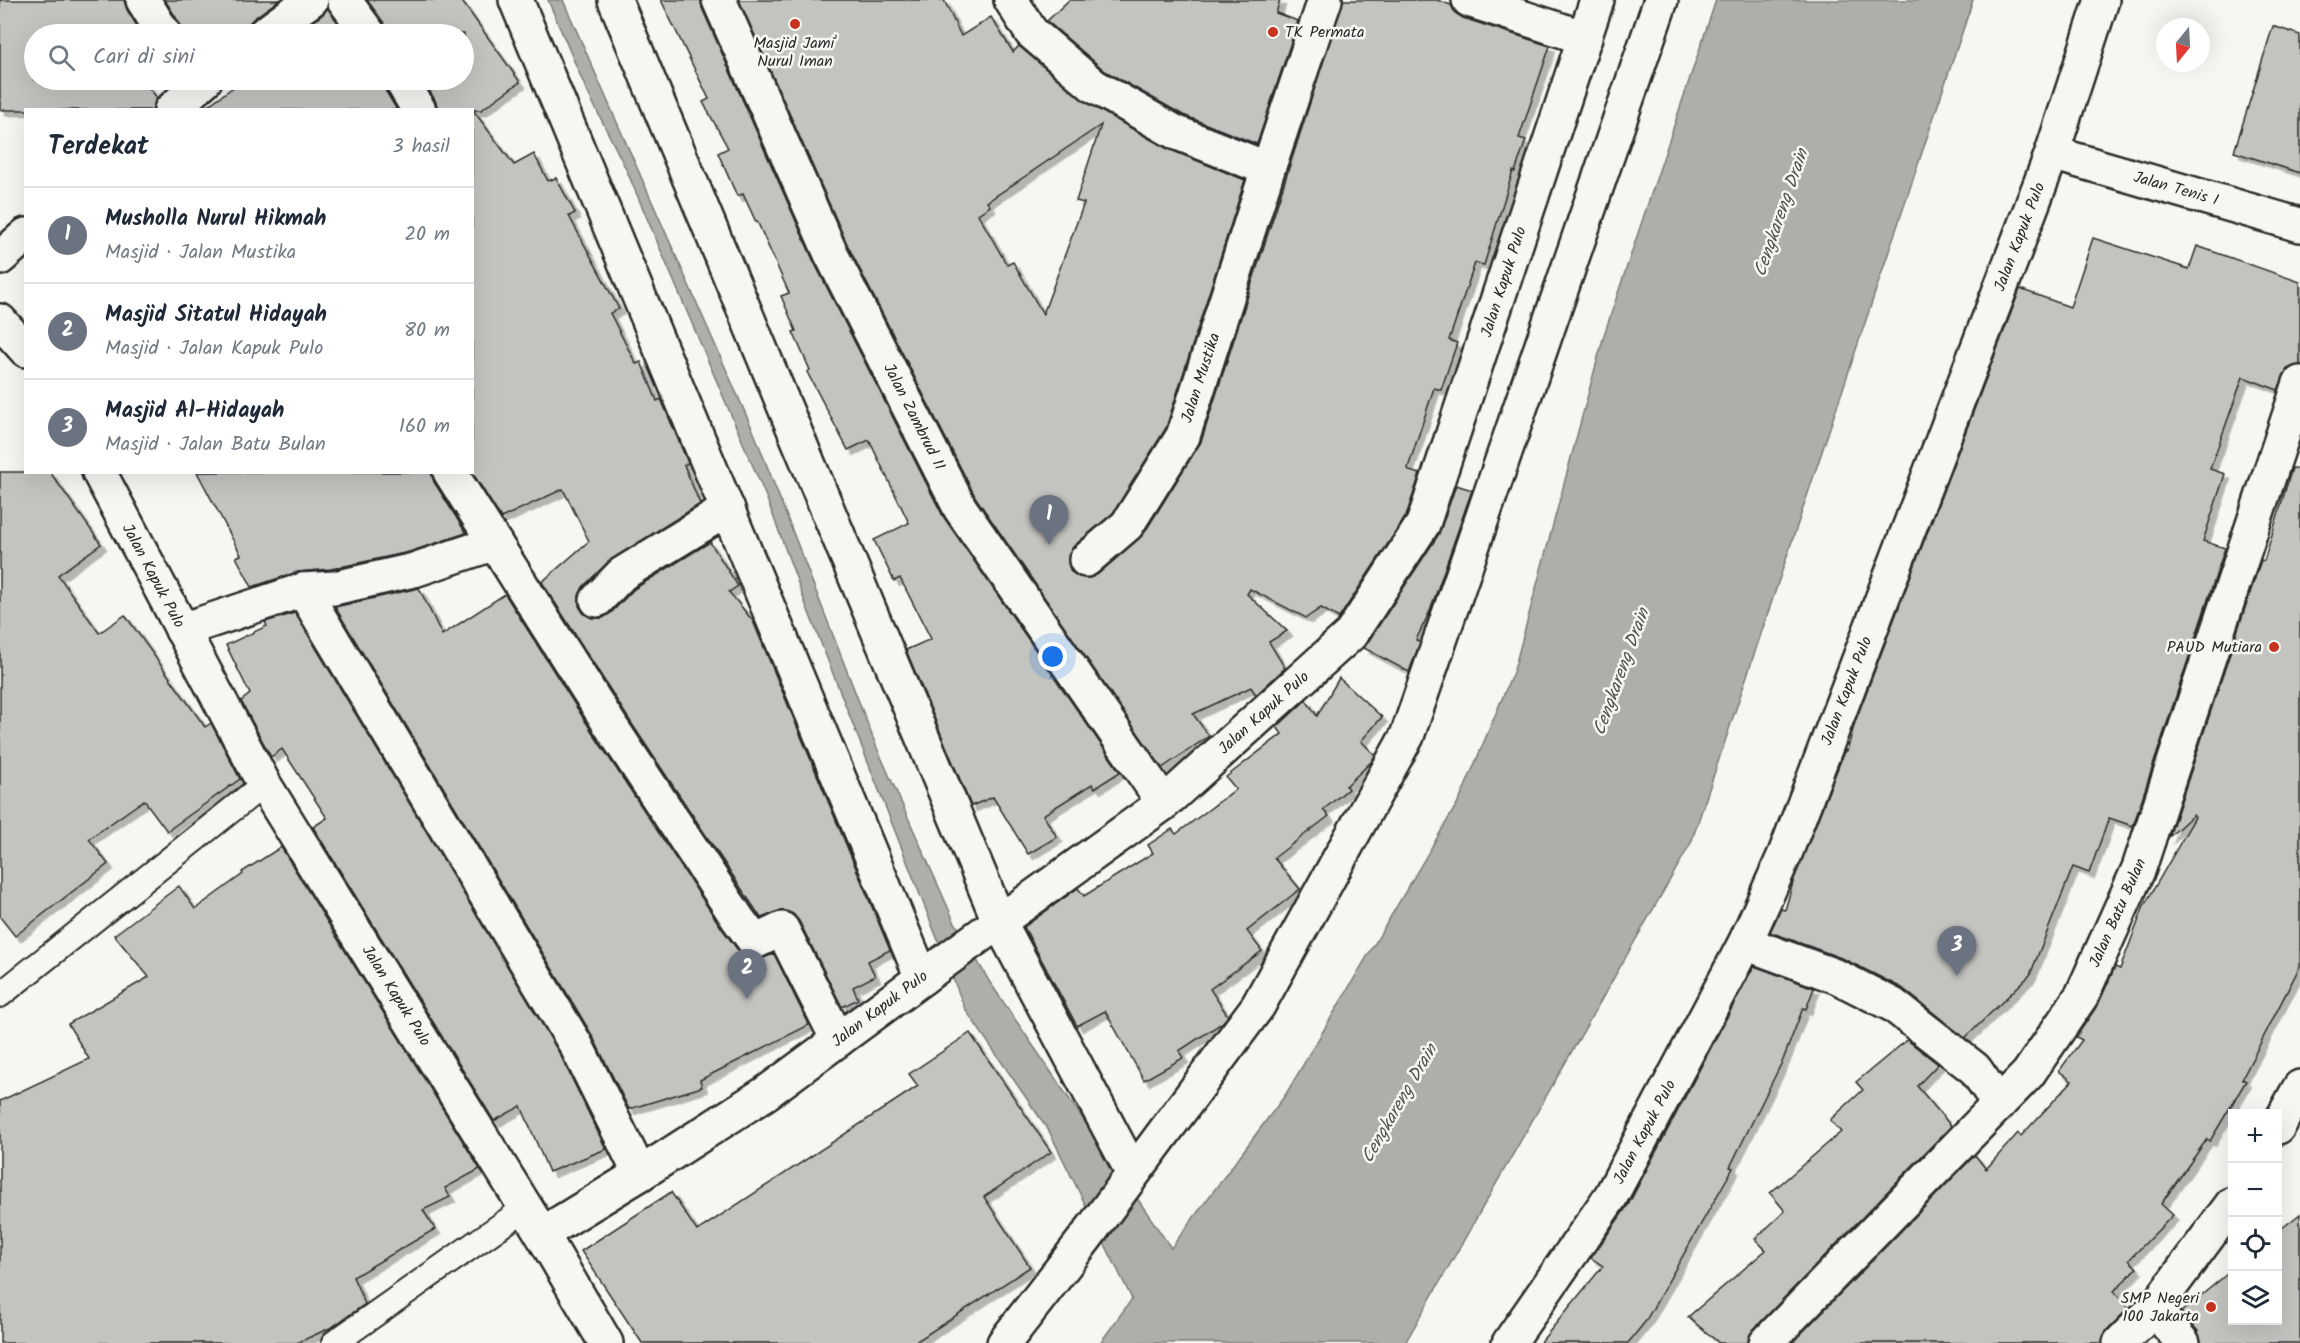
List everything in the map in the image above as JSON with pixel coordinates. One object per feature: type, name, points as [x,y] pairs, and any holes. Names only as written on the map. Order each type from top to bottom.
[{"type":"street","points":[[143,0],[158,24]]},
{"type":"street","points":[[278,24],[311,0]]},
{"type":"street","points":[[344,0],[362,24]]},
{"type":"street","points":[[516,0],[728,508],[931,971]]},
{"type":"street","points":[[615,0],[999,921],[1131,1177]]},
{"type":"street","name":"Jalan Zambrud II","points":[[719,0],[831,254],[960,508],[1164,803]]},
{"type":"street","points":[[1011,0],[1031,32],[1094,86],[1175,132],[1268,169]]},
{"type":"street","name":"Jalan Mustika","points":[[1086,560],[1127,525],[1183,436],[1268,169],[1325,0]]},
{"type":"street","points":[[1469,0],[1585,38]]},
{"type":"street","name":"Jalan Kapuk Pulo","points":[[100,474],[264,784],[535,1220],[640,1174],[766,1092],[838,1041],[999,921],[1164,803],[1351,634],[1423,524],[1597,0]]},
{"type":"street","points":[[1004,1343],[1087,1236],[1258,1006],[1407,736],[1661,0]]},
{"type":"street","name":"Jalan Kapuk Pulo","points":[[1509,1343],[1611,1196],[1745,943],[1789,843],[2052,153],[2102,0]]},
{"type":"street","points":[[174,108],[200,90]]},
{"type":"street","points":[[407,90],[418,108]]},
{"type":"street","name":"Jalan Tenis I","points":[[2052,153],[2300,225]]},
{"type":"street","points":[[0,258],[24,237]]},
{"type":"street","points":[[0,321],[24,348]]},
{"type":"street","name":"Jalan Batu Bulan","points":[[1766,1343],[2028,1074],[2082,995],[2139,868],[2300,383]]},
{"type":"street","points":[[451,474],[606,719],[754,942],[782,930],[838,1041]]},
{"type":"street","points":[[597,600],[622,574],[728,508]]},
{"type":"street","points":[[182,630],[303,590],[334,588],[414,570],[495,543]]},
{"type":"street","points":[[303,590],[576,1046],[640,1174]]},
{"type":"street","points":[[1745,943],[1838,977],[1893,1005],[1975,1069],[1999,1104]]},
{"type":"street","points":[[2282,1118],[2300,1087]]},
{"type":"street","points":[[2120,1343],[2154,1309],[2228,1209]]},
{"type":"street","points":[[535,1220],[606,1343]]},
{"type":"street","points":[[2154,1309],[2183,1343]]},
{"type":"lane","points":[[0,995],[264,784]]},
{"type":"lane","points":[[334,1343],[535,1220]]},
{"type":"water","name":"Cengkareng Drain","points":[[548,0],[563,0],[755,435],[877,748],[954,921],[989,981],[1171,1248],[1286,1094],[1460,799],[1514,670],[1604,335],[1716,0],[1973,0],[1691,843],[1405,1343],[1100,1343],[1132,1299],[1049,1131],[965,1009],[806,605],[767,499],[626,169],[586,89]]},
{"type":"building","points":[[0,0],[124,0],[136,24],[24,24],[24,90],[151,90],[157,98],[154,108],[0,110]]},
{"type":"building","points":[[165,0],[279,0],[249,24],[180,24]]},
{"type":"building","points":[[367,0],[461,0],[520,82],[481,110],[437,108],[429,90],[474,90],[474,24],[384,23]]},
{"type":"building","points":[[661,0],[701,0],[702,8],[814,262],[943,516],[1120,772],[1095,788],[1092,784],[1043,815],[1057,837],[1028,854],[993,797],[971,806],[906,650],[931,639],[900,578],[894,581],[874,540],[909,523],[869,440],[848,450],[807,372],[810,370],[793,332],[796,331],[781,296],[789,293],[757,221],[743,194],[737,196],[718,153],[728,148],[703,102],[709,99]]},
{"type":"building","points":[[739,0],[944,0],[961,36],[991,17],[1013,52],[1019,46],[1085,102],[1166,148],[1245,180],[1166,428],[1113,513],[1074,546],[1069,553],[1068,563],[1071,572],[1079,577],[1089,578],[1098,574],[1143,535],[1201,442],[1343,0],[1437,0],[1451,5],[1455,13],[1463,18],[1550,46],[1519,138],[1526,140],[1515,172],[1513,171],[1484,265],[1475,263],[1449,340],[1457,343],[1441,390],[1434,388],[1408,468],[1409,471],[1420,474],[1406,516],[1339,618],[1321,608],[1306,618],[1250,589],[1247,594],[1287,631],[1269,642],[1285,668],[1256,695],[1251,687],[1193,714],[1209,736],[1162,768],[976,498],[848,246]],"holes":[[[1101,125],[1076,201],[1084,203],[1043,314],[1013,262],[1007,265],[978,214],[990,206],[987,202]]]},
{"type":"building","points":[[1069,0],[1280,0],[1276,13],[1298,21],[1257,144],[1183,115],[1105,71],[1047,21]]},
{"type":"building","points":[[328,8],[339,24],[309,24]]},
{"type":"building","points":[[2273,26],[2300,35],[2300,173],[2234,152]]},
{"type":"building","points":[[229,90],[385,90],[396,108],[205,108]]},
{"type":"building","points":[[474,111],[514,165],[534,154],[548,181],[556,178],[575,213],[569,216],[619,309],[610,313],[636,364],[641,362],[657,401],[661,399],[688,463],[684,465],[700,504],[609,561],[583,587],[579,596],[579,606],[584,614],[592,618],[603,618],[611,613],[634,589],[710,542],[738,586],[729,592],[753,621],[890,950],[868,961],[875,976],[853,987],[858,999],[842,1007],[799,921],[793,914],[783,910],[761,918],[628,718],[542,582],[589,541],[563,489],[501,518],[473,474]]},
{"type":"building","points":[[2093,238],[2189,269],[2197,246],[2300,282],[2300,365],[2287,369],[2278,390],[2243,377],[2210,469],[2225,474],[2203,541],[2225,548],[2133,826],[2109,818],[2089,873],[2073,867],[2030,975],[1965,1038],[1902,988],[1844,959],[1770,932],[1781,909],[1785,910],[1794,879],[1845,750],[1847,751],[1855,722],[2020,289],[2070,307]]},
{"type":"building","points":[[2292,468],[2300,469],[2300,966],[2242,1079],[2246,1081],[2210,1141],[2207,1139],[2161,1204],[2173,1215],[2129,1260],[2137,1268],[2114,1291],[2129,1308],[2107,1330],[2102,1343],[1792,1343],[1975,1155],[1986,1169],[2018,1133],[2021,1136],[2072,1081],[2059,1071],[2082,1040],[2076,1037],[2099,1003],[2115,967],[2120,969],[2144,906],[2195,817],[2193,815],[2169,837],[2261,560],[2264,561]]},
{"type":"building","points":[[0,472],[51,474],[101,544],[58,575],[99,633],[125,615],[205,727],[211,723],[240,779],[167,831],[144,800],[89,839],[108,864],[15,936],[0,917]]},
{"type":"building","points":[[198,474],[432,474],[434,482],[466,533],[409,552],[331,569],[297,572],[252,587],[236,557],[241,555]]},
{"type":"building","points":[[1456,485],[1472,490],[1430,611],[1416,640],[1420,642],[1409,672],[1364,648],[1439,534]]},
{"type":"building","points":[[419,588],[442,635],[505,594],[596,738],[723,930],[747,959],[755,961],[774,954],[809,1025],[700,1080],[702,1087],[629,1109],[592,1035],[335,607]]},
{"type":"building","points":[[295,613],[560,1054],[606,1149],[549,1172],[521,1106],[494,1121],[313,827],[327,818],[282,749],[271,757],[241,701],[250,694],[226,645],[267,626],[265,622]]},
{"type":"building","points":[[1339,678],[1382,717],[1361,741],[1375,755],[1372,761],[1346,786],[1348,789],[1323,810],[1329,816],[1274,858],[1300,889],[1247,931],[1262,951],[1210,989],[1228,1016],[1222,1023],[1179,1051],[1183,1058],[1144,1080],[1105,1011],[1077,1026],[1024,927],[1078,888],[1084,896],[1153,853],[1148,845],[1172,829],[1176,834],[1236,789],[1226,777],[1282,734],[1277,727],[1306,700],[1317,716]]},
{"type":"building","points":[[281,847],[480,1169],[445,1188],[450,1197],[423,1210],[435,1229],[353,1277],[365,1304],[332,1327],[297,1343],[0,1343],[0,1101],[89,1059],[68,1024],[149,977],[114,935],[179,886],[195,909],[243,874],[242,872]]},
{"type":"building","points":[[1754,966],[1814,988],[1806,1009],[1803,1008],[1783,1060],[1730,1167],[1733,1168],[1645,1322],[1628,1343],[1540,1343],[1603,1266],[1591,1258],[1628,1205]]},
{"type":"building","points":[[970,1033],[1051,1152],[984,1197],[1030,1267],[914,1343],[642,1343],[581,1251],[671,1192],[697,1231],[918,1086],[909,1074]]},
{"type":"building","points":[[1907,1040],[1938,1064],[1917,1086],[1951,1126],[1753,1330],[1748,1343],[1719,1343],[1688,1317],[1766,1250],[1755,1239],[1785,1211],[1770,1193],[1841,1132],[1830,1120],[1863,1090],[1856,1082]]},
{"type":"building","points":[[2300,1214],[2300,1343],[2201,1343],[2198,1331],[2181,1312],[2228,1273],[2228,1325],[2282,1325],[2282,1228]]},
{"type":"place","name":"Masjid Jami' Nurul Iman","points":[[795,24]]},
{"type":"place","name":"TK Permata","points":[[1273,32]]},
{"type":"place","name":"Musholla Nurul Hikmah","points":[[1049,545]]},
{"type":"place","name":"PAUD Mutiara","points":[[2274,647]]},
{"type":"place","name":"Masjid Al-Hidayah","points":[[1957,976]]},
{"type":"place","name":"Masjid Sitatul Hidayah","points":[[747,999]]},
{"type":"place","name":"SMP Negeri 100 Jakarta","points":[[2211,1307]]}]
